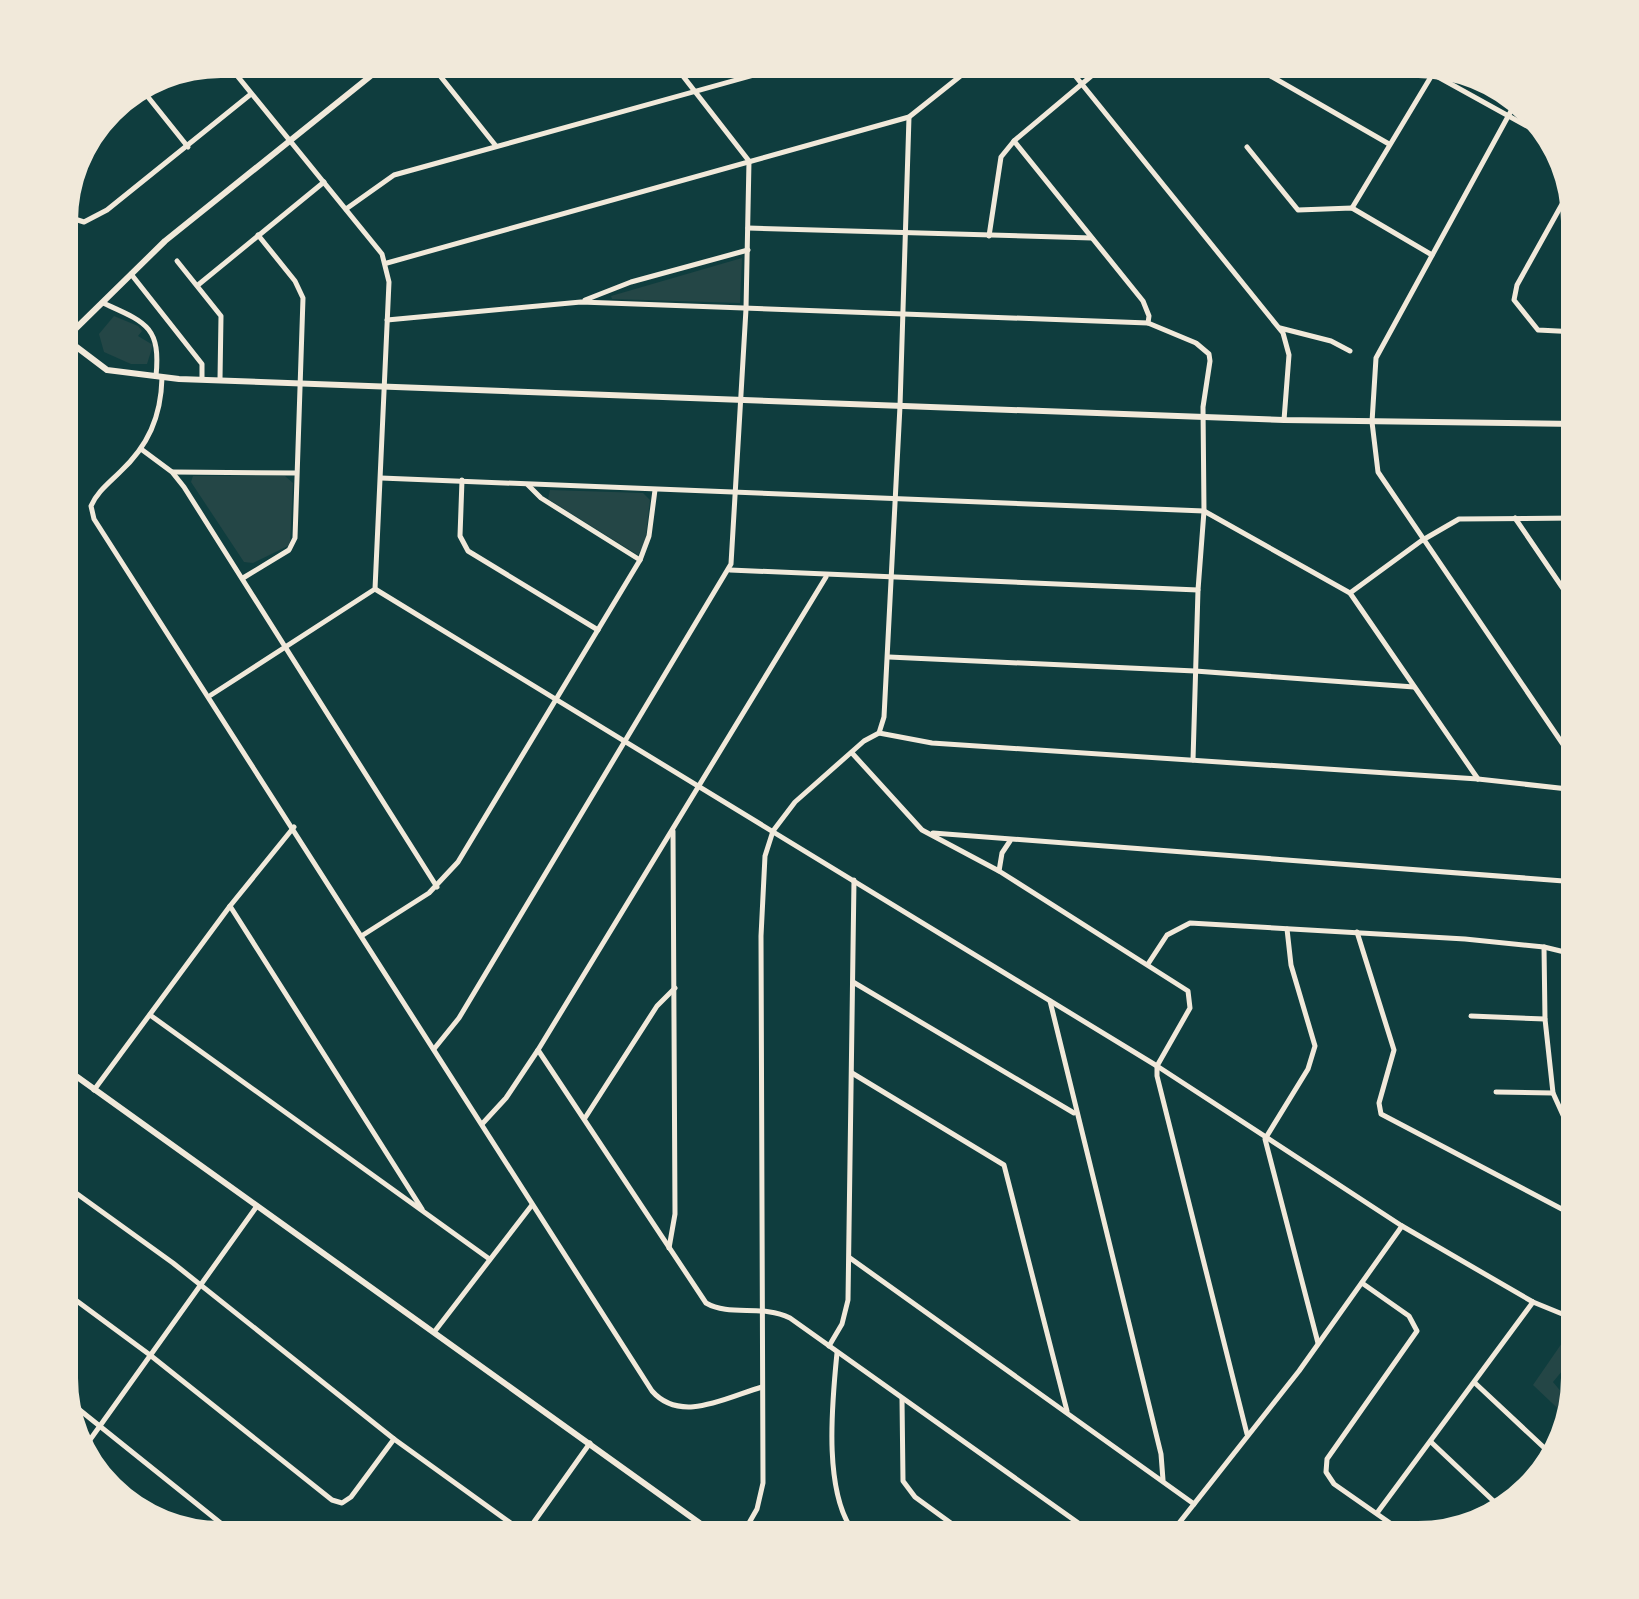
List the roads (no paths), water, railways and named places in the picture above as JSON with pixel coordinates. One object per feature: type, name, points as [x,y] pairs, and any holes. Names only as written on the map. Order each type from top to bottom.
[{"type":"street","points":[[238,76],[387,263],[375,589]]},
{"type":"street","points":[[76,329],[165,241],[371,76]]},
{"type":"street","points":[[440,76],[496,146]]},
{"type":"street","points":[[433,1050],[459,1018],[730,570],[746,309],[749,161],[683,76]]},
{"type":"street","points":[[346,209],[388,177],[750,76]]},
{"type":"street","points":[[387,263],[909,117],[960,76]]},
{"type":"street","points":[[1076,76],[1279,327],[1288,347],[1284,420]]},
{"type":"street","points":[[989,236],[997,167],[1014,141],[1091,76]]},
{"type":"street","points":[[1270,76],[1389,144]]},
{"type":"street","points":[[1352,208],[1431,76]]},
{"type":"street","points":[[1435,77],[1528,126]]},
{"type":"street","points":[[76,221],[94,218],[188,147],[251,94]]},
{"type":"street","points":[[147,96],[188,147]]},
{"type":"street","points":[[1511,110],[1376,358],[1372,422],[1378,472],[1421,541],[1563,745]]},
{"type":"street","points":[[748,1523],[761,1499],[761,905],[765,856],[773,831],[795,802],[879,733],[889,657],[909,117]]},
{"type":"street","points":[[1014,141],[1143,301],[1149,316],[1148,323]]},
{"type":"street","points":[[1247,147],[1298,210],[1352,208],[1432,255]]},
{"type":"street","points":[[198,285],[324,182]]},
{"type":"street","points":[[1562,204],[1517,285],[1514,300],[1538,330],[1563,331]]},
{"type":"street","points":[[748,228],[1092,238]]},
{"type":"street","points":[[243,578],[292,547],[302,382],[300,289],[258,235]]},
{"type":"street","points":[[581,302],[631,282],[748,250]]},
{"type":"street","points":[[177,261],[198,285],[224,324],[220,379]]},
{"type":"street","points":[[131,274],[202,364],[202,377]]},
{"type":"street","points":[[387,320],[581,302],[1148,323],[1196,343],[1209,354],[1203,416],[1204,511],[1198,590],[1193,760]]},
{"type":"street","points":[[103,303],[130,316],[154,337],[158,347],[158,414],[141,449],[94,499],[94,519],[211,695],[433,1050],[483,1123],[652,1391],[665,1403],[685,1409],[762,1387]]},
{"type":"street","points":[[1279,327],[1318,336],[1350,351]]},
{"type":"street","points":[[76,348],[107,370],[159,378],[202,377],[1284,420],[1563,424]]},
{"type":"street","points":[[141,449],[172,472],[287,646],[437,887]]},
{"type":"street","points":[[172,472],[296,473]]},
{"type":"street","points":[[381,478],[1204,511],[1350,593],[1478,779]]},
{"type":"street","points":[[462,480],[460,536],[468,551],[598,630]]},
{"type":"street","points":[[527,484],[541,498],[640,560]]},
{"type":"street","points":[[363,935],[437,887],[458,862],[640,560],[649,536],[655,490]]},
{"type":"street","points":[[1515,518],[1563,584]]},
{"type":"street","points":[[1350,593],[1421,541],[1459,519],[1563,518]]},
{"type":"street","points":[[730,570],[826,577],[1198,590]]},
{"type":"street","points":[[483,1123],[506,1098],[538,1050],[826,577]]},
{"type":"street","points":[[211,695],[375,589]]},
{"type":"street","points":[[375,589],[1157,1066],[1402,1226],[1533,1302],[1563,1314]]},
{"type":"street","points":[[889,657],[1195,671],[1415,687]]},
{"type":"street","points":[[879,733],[932,743],[1478,779],[1563,788]]},
{"type":"street","points":[[852,753],[917,826],[999,871],[1183,985],[1191,1000],[1187,1015],[1157,1066],[1247,1434]]},
{"type":"street","points":[[94,1090],[230,906],[294,827]]},
{"type":"street","points":[[669,1249],[675,1224],[673,829]]},
{"type":"street","points":[[928,833],[1563,881]]},
{"type":"street","points":[[999,871],[1002,853],[1010,841]]},
{"type":"street","points":[[829,1346],[847,1309],[850,1258],[854,880]]},
{"type":"street","points":[[230,906],[414,1191],[422,1210]]},
{"type":"street","points":[[1148,964],[1167,935],[1182,924],[1357,932],[1544,947],[1563,952]]},
{"type":"street","points":[[1287,929],[1291,965],[1315,1046],[1308,1069],[1265,1139],[1318,1343]]},
{"type":"street","points":[[1357,932],[1394,1050],[1379,1103],[1381,1114],[1563,1210]]},
{"type":"street","points":[[1544,947],[1545,1019],[1553,1093],[1563,1115]]},
{"type":"street","points":[[853,982],[1074,1113]]},
{"type":"street","points":[[585,1118],[657,1006],[675,988]]},
{"type":"street","points":[[1050,1001],[1074,1113],[1161,1454],[1163,1480]]},
{"type":"street","points":[[150,1015],[488,1258]]},
{"type":"street","points":[[1471,1016],[1545,1019]]},
{"type":"street","points":[[538,1050],[706,1303],[718,1308],[762,1309],[790,1318],[1078,1523]]},
{"type":"street","points":[[851,1073],[1004,1165],[1067,1411]]},
{"type":"street","points":[[76,1076],[700,1523]]},
{"type":"street","points":[[1496,1092],[1553,1093]]},
{"type":"street","points":[[76,1193],[201,1285],[394,1439],[509,1523]]},
{"type":"street","points":[[435,1331],[488,1258],[532,1205]]},
{"type":"street","points":[[90,1440],[257,1206]]},
{"type":"street","points":[[1179,1523],[1318,1343],[1402,1226]]},
{"type":"street","points":[[850,1258],[1194,1504]]},
{"type":"street","points":[[1362,1283],[1409,1316],[1417,1331],[1327,1459],[1326,1472],[1334,1484],[1391,1523]]},
{"type":"street","points":[[76,1300],[338,1502],[347,1501],[355,1493],[394,1439]]},
{"type":"street","points":[[1377,1513],[1533,1302]]},
{"type":"street","points":[[837,1352],[835,1493],[848,1523]]},
{"type":"street","points":[[1475,1383],[1545,1448]]},
{"type":"street","points":[[902,1399],[903,1481],[922,1504],[950,1523]]},
{"type":"street","points":[[79,1409],[221,1523]]},
{"type":"street","points":[[536,1523],[590,1442]]},
{"type":"street","points":[[1431,1442],[1494,1502]]}]
